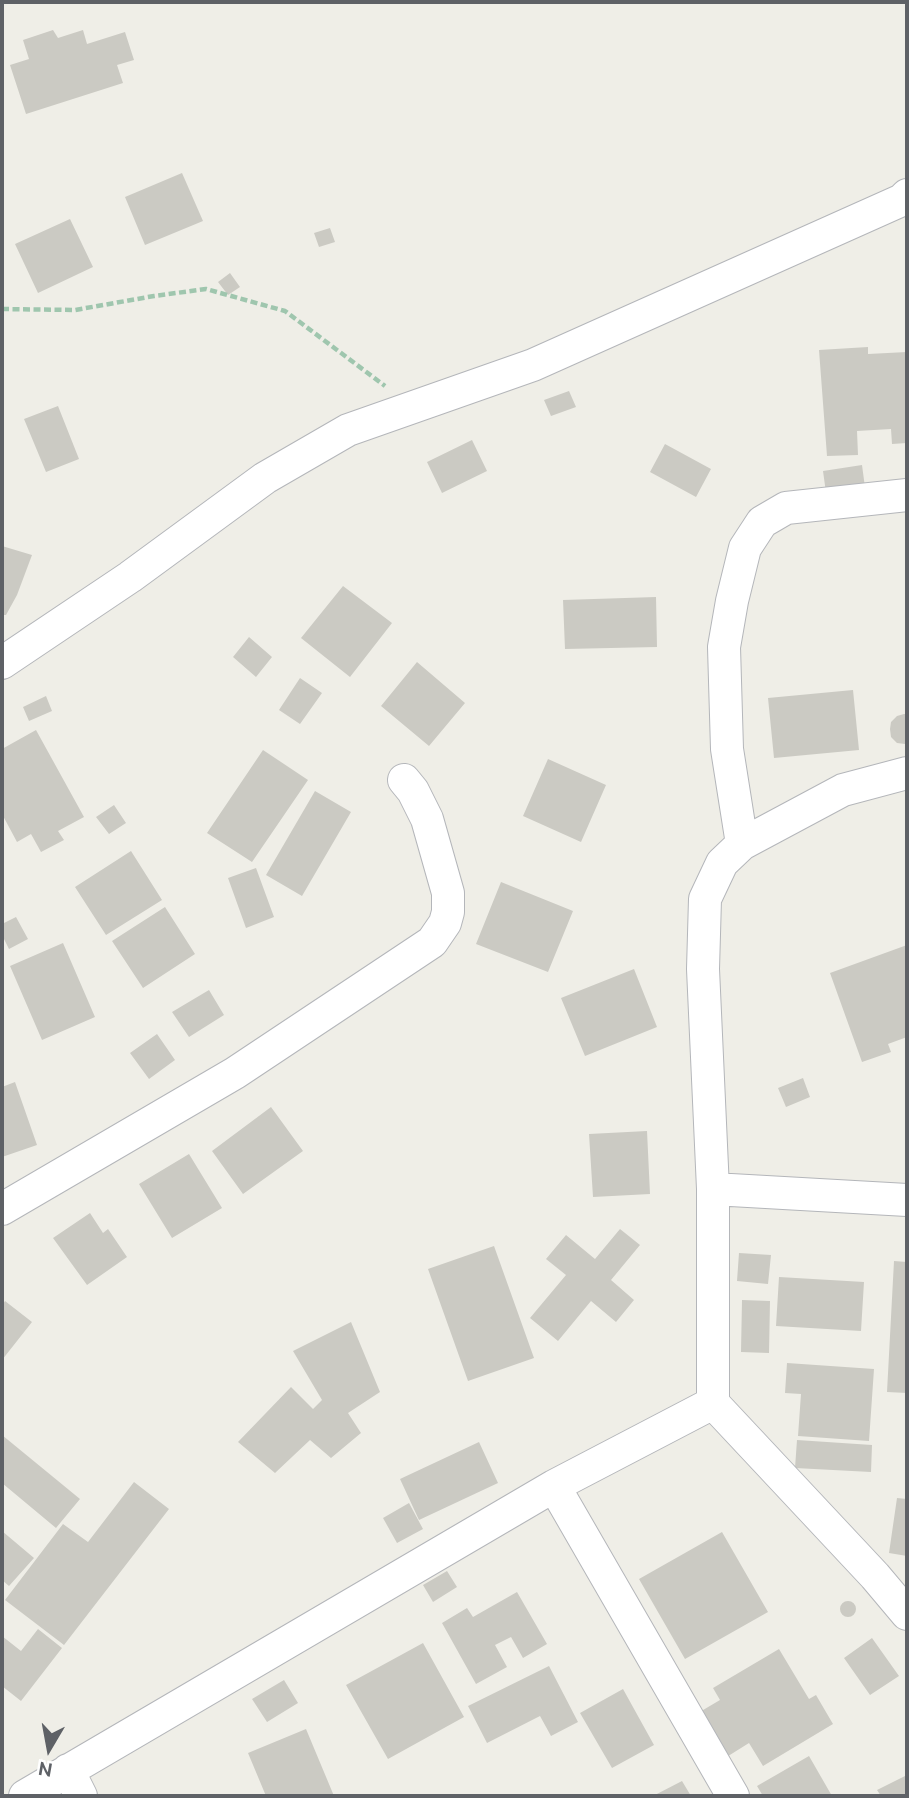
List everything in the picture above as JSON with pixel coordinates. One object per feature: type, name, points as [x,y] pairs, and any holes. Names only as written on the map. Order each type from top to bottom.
[{"type":"street","points":[[2,663],[130,577],[265,478],[348,430],[533,365],[905,199]]},
{"type":"street","points":[[742,844],[727,749],[724,647],[745,548],[762,522],[786,508],[907,495]]},
{"type":"street","points":[[907,773],[843,790],[742,844],[722,863],[705,899],[703,969],[713,1189],[713,1402],[907,1614]]},
{"type":"street","points":[[2,1209],[235,1073],[432,942],[445,923],[448,912],[447,893],[427,819],[413,791],[404,780]]},
{"type":"street","points":[[713,1189],[907,1200]]},
{"type":"street","points":[[25,1796],[74,1783],[554,1486],[713,1402]]},
{"type":"street","points":[[554,1486],[733,1796]]},
{"type":"path","points":[[2,309],[75,310],[206,289],[285,311],[414,407]]},
{"type":"building","points":[[53,30],[58,38],[83,30],[87,44],[125,32],[134,60],[117,65],[123,83],[26,114],[10,65],[29,59],[23,40]]},
{"type":"building","points":[[182,173],[203,221],[145,245],[125,197]]},
{"type":"building","points":[[70,219],[93,267],[38,293],[15,244]]},
{"type":"building","points":[[330,228],[335,242],[319,247],[314,233]]},
{"type":"building","points":[[230,273],[240,287],[228,295],[218,282]]},
{"type":"building","points":[[868,347],[868,354],[907,352],[907,443],[892,444],[891,429],[857,431],[858,455],[827,456],[819,350]]},
{"type":"building","points":[[569,391],[576,407],[551,416],[544,400]]},
{"type":"building","points":[[58,406],[79,459],[46,472],[24,419]]},
{"type":"building","points":[[472,440],[487,471],[442,493],[427,462]]},
{"type":"building","points":[[665,444],[711,469],[696,497],[650,472]]},
{"type":"building","points":[[862,465],[866,495],[827,500],[823,471]]},
{"type":"building","points":[[2,546],[32,555],[17,595],[6,615],[2,615]]},
{"type":"building","points":[[343,586],[392,623],[350,677],[301,638]]},
{"type":"building","points":[[656,597],[657,647],[565,649],[563,600]]},
{"type":"building","points":[[249,637],[272,657],[256,677],[233,657]]},
{"type":"building","points":[[417,662],[465,703],[429,746],[381,706]]},
{"type":"building","points":[[300,678],[322,693],[300,724],[279,710]]},
{"type":"building","points":[[853,690],[859,750],[774,758],[768,698]]},
{"type":"building","points":[[46,696],[52,711],[29,721],[23,707]]},
{"type":"building","points":[[907,714],[907,744],[897,743],[891,737],[890,729],[891,722]]},
{"type":"building","points":[[36,730],[84,817],[58,831],[64,840],[41,852],[31,834],[17,842],[2,814],[2,749]]},
{"type":"building","points":[[263,750],[308,780],[252,862],[207,833]]},
{"type":"building","points":[[548,759],[606,785],[581,842],[523,816]]},
{"type":"building","points":[[315,791],[351,812],[302,896],[266,875]]},
{"type":"building","points":[[114,805],[126,823],[109,834],[96,817]]},
{"type":"building","points":[[131,851],[162,900],[106,935],[75,887]]},
{"type":"building","points":[[256,868],[274,917],[246,928],[228,878]]},
{"type":"building","points":[[501,882],[573,911],[548,972],[476,944]]},
{"type":"building","points":[[165,907],[195,954],[143,988],[112,941]]},
{"type":"building","points":[[16,917],[28,939],[9,949],[2,935],[2,924]]},
{"type":"building","points":[[63,943],[95,1017],[42,1040],[10,966]]},
{"type":"building","points":[[907,945],[907,1037],[888,1044],[891,1052],[862,1062],[830,973]]},
{"type":"building","points":[[634,969],[657,1027],[585,1056],[561,998]]},
{"type":"building","points":[[209,990],[224,1015],[189,1037],[172,1012]]},
{"type":"building","points":[[157,1034],[175,1060],[149,1079],[130,1053]]},
{"type":"building","points":[[803,1078],[810,1097],[786,1107],[778,1088]]},
{"type":"building","points":[[15,1082],[37,1145],[2,1157],[2,1087]]},
{"type":"building","points":[[271,1107],[303,1151],[243,1194],[212,1151]]},
{"type":"building","points":[[647,1131],[650,1194],[593,1197],[589,1134]]},
{"type":"building","points":[[189,1154],[222,1208],[172,1238],[139,1184]]},
{"type":"building","points":[[90,1213],[103,1233],[108,1229],[127,1257],[87,1285],[53,1238]]},
{"type":"building","points":[[620,1229],[640,1245],[611,1280],[634,1300],[616,1322],[591,1301],[558,1341],[530,1318],[566,1275],[546,1259],[566,1235],[595,1259]]},
{"type":"building","points":[[494,1246],[534,1358],[468,1381],[428,1269]]},
{"type":"building","points":[[739,1253],[771,1255],[768,1284],[737,1281]]},
{"type":"building","points":[[894,1261],[907,1262],[907,1393],[887,1392]]},
{"type":"building","points":[[779,1277],[864,1282],[861,1331],[776,1326]]},
{"type":"building","points":[[742,1300],[770,1301],[769,1353],[741,1352]]},
{"type":"building","points":[[5,1301],[32,1322],[2,1360],[2,1306]]},
{"type":"building","points":[[351,1322],[380,1392],[348,1413],[361,1433],[331,1458],[310,1440],[275,1473],[238,1442],[291,1387],[313,1409],[322,1400],[293,1351]]},
{"type":"building","points":[[787,1363],[874,1369],[869,1441],[798,1436],[801,1394],[785,1393]]},
{"type":"building","points":[[2,1435],[80,1499],[56,1528],[2,1483]]},
{"type":"building","points":[[797,1440],[872,1445],[871,1472],[795,1468]]},
{"type":"building","points":[[479,1442],[498,1483],[419,1520],[400,1479]]},
{"type":"building","points":[[134,1482],[169,1509],[64,1645],[5,1600],[63,1524],[88,1542]]},
{"type":"building","points":[[897,1498],[907,1499],[907,1556],[889,1553]]},
{"type":"building","points":[[409,1503],[423,1529],[397,1543],[383,1518]]},
{"type":"building","points":[[2,1531],[34,1558],[9,1586],[2,1580]]},
{"type":"building","points":[[722,1532],[768,1612],[685,1659],[639,1579]]},
{"type":"building","points":[[447,1571],[457,1587],[433,1602],[423,1585]]},
{"type":"building","points":[[517,1592],[547,1644],[523,1658],[511,1637],[495,1645],[507,1667],[476,1684],[442,1623],[467,1608],[473,1617]]},
{"type":"building","points":[[848,1601],[854,1603],[854,1615],[848,1617],[842,1615],[840,1609],[842,1603]]},
{"type":"building","points":[[38,1629],[62,1648],[21,1701],[2,1686],[2,1636],[21,1651]]},
{"type":"building","points":[[872,1638],[899,1676],[870,1695],[844,1658]]},
{"type":"building","points":[[423,1643],[464,1717],[388,1759],[346,1685]]},
{"type":"building","points":[[779,1649],[809,1699],[816,1695],[833,1724],[763,1766],[749,1743],[725,1758],[698,1713],[720,1700],[713,1688]]},
{"type":"building","points":[[549,1666],[578,1722],[551,1736],[540,1716],[487,1743],[468,1706]]},
{"type":"building","points":[[284,1680],[298,1703],[267,1722],[252,1699]]},
{"type":"building","points":[[623,1689],[654,1745],[612,1768],[580,1713]]},
{"type":"building","points":[[306,1729],[334,1796],[266,1796],[248,1753]]},
{"type":"building","points":[[809,1756],[832,1796],[763,1796],[757,1786]]},
{"type":"building","points":[[907,1775],[907,1796],[881,1796],[877,1790]]},
{"type":"building","points":[[682,1781],[691,1796],[653,1796]]}]
